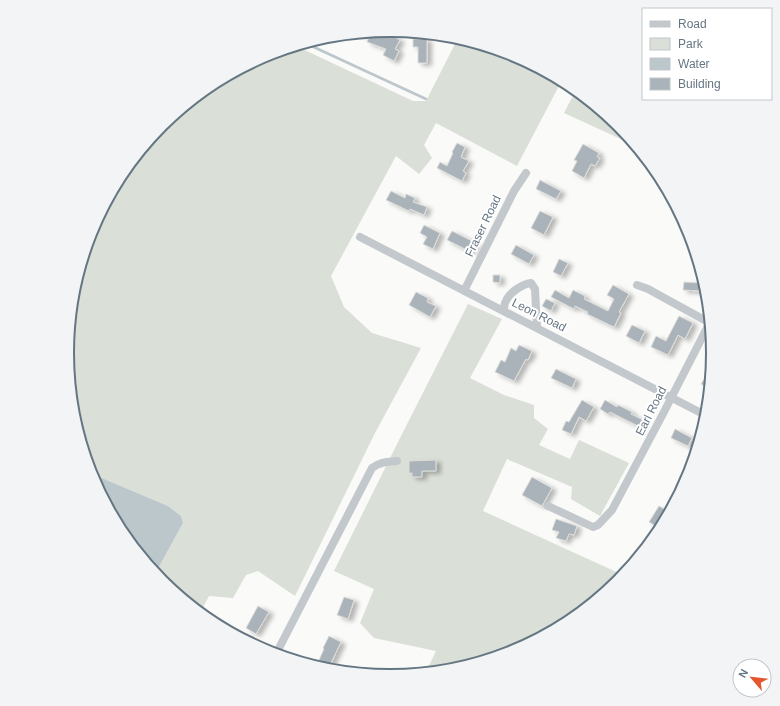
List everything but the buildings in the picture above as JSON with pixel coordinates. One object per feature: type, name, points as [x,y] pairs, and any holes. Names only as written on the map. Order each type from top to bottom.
[{"type":"street","name":"Fraser Road","points":[[464,291],[514,191],[526,173]]},
{"type":"street","name":"Leon Road","points":[[360,237],[700,413]]},
{"type":"street","points":[[504,311],[505,303],[508,297],[526,284],[531,283],[535,289],[537,328]]},
{"type":"street","points":[[638,285],[648,288],[704,319]]},
{"type":"street","name":"Earl Road","points":[[548,506],[593,527],[598,525],[612,510],[705,333]]},
{"type":"street","points":[[279,649],[372,468],[377,464],[397,461]]},
{"type":"green space","points":[[455,44],[511,61],[559,86],[517,166],[436,123],[424,145],[432,158],[419,174],[396,156],[331,276],[344,307],[372,333],[421,348],[375,433],[295,596],[258,571],[246,575],[233,598],[209,596],[203,608],[182,591],[159,568],[183,523],[181,516],[168,506],[99,477],[85,435],[80,415],[75,374],[75,332],[80,291],[98,232],[116,195],[127,177],[152,145],[182,115],[214,90],[232,79],[269,61],[303,49],[413,101],[426,101]]},
{"type":"green space","points":[[573,95],[598,115],[623,140],[564,113]]},
{"type":"green space","points":[[468,304],[502,319],[470,378],[504,395],[534,405],[534,418],[548,429],[539,445],[570,459],[579,440],[629,463],[600,516],[571,499],[572,487],[507,459],[483,511],[617,572],[582,604],[548,627],[511,645],[472,658],[429,666],[436,651],[374,638],[360,623],[374,589],[334,571]]},
{"type":"water","points":[[99,477],[168,506],[181,516],[183,523],[159,568],[127,529],[116,511]]},
{"type":"waterway","points":[[313,47],[426,99]]}]
